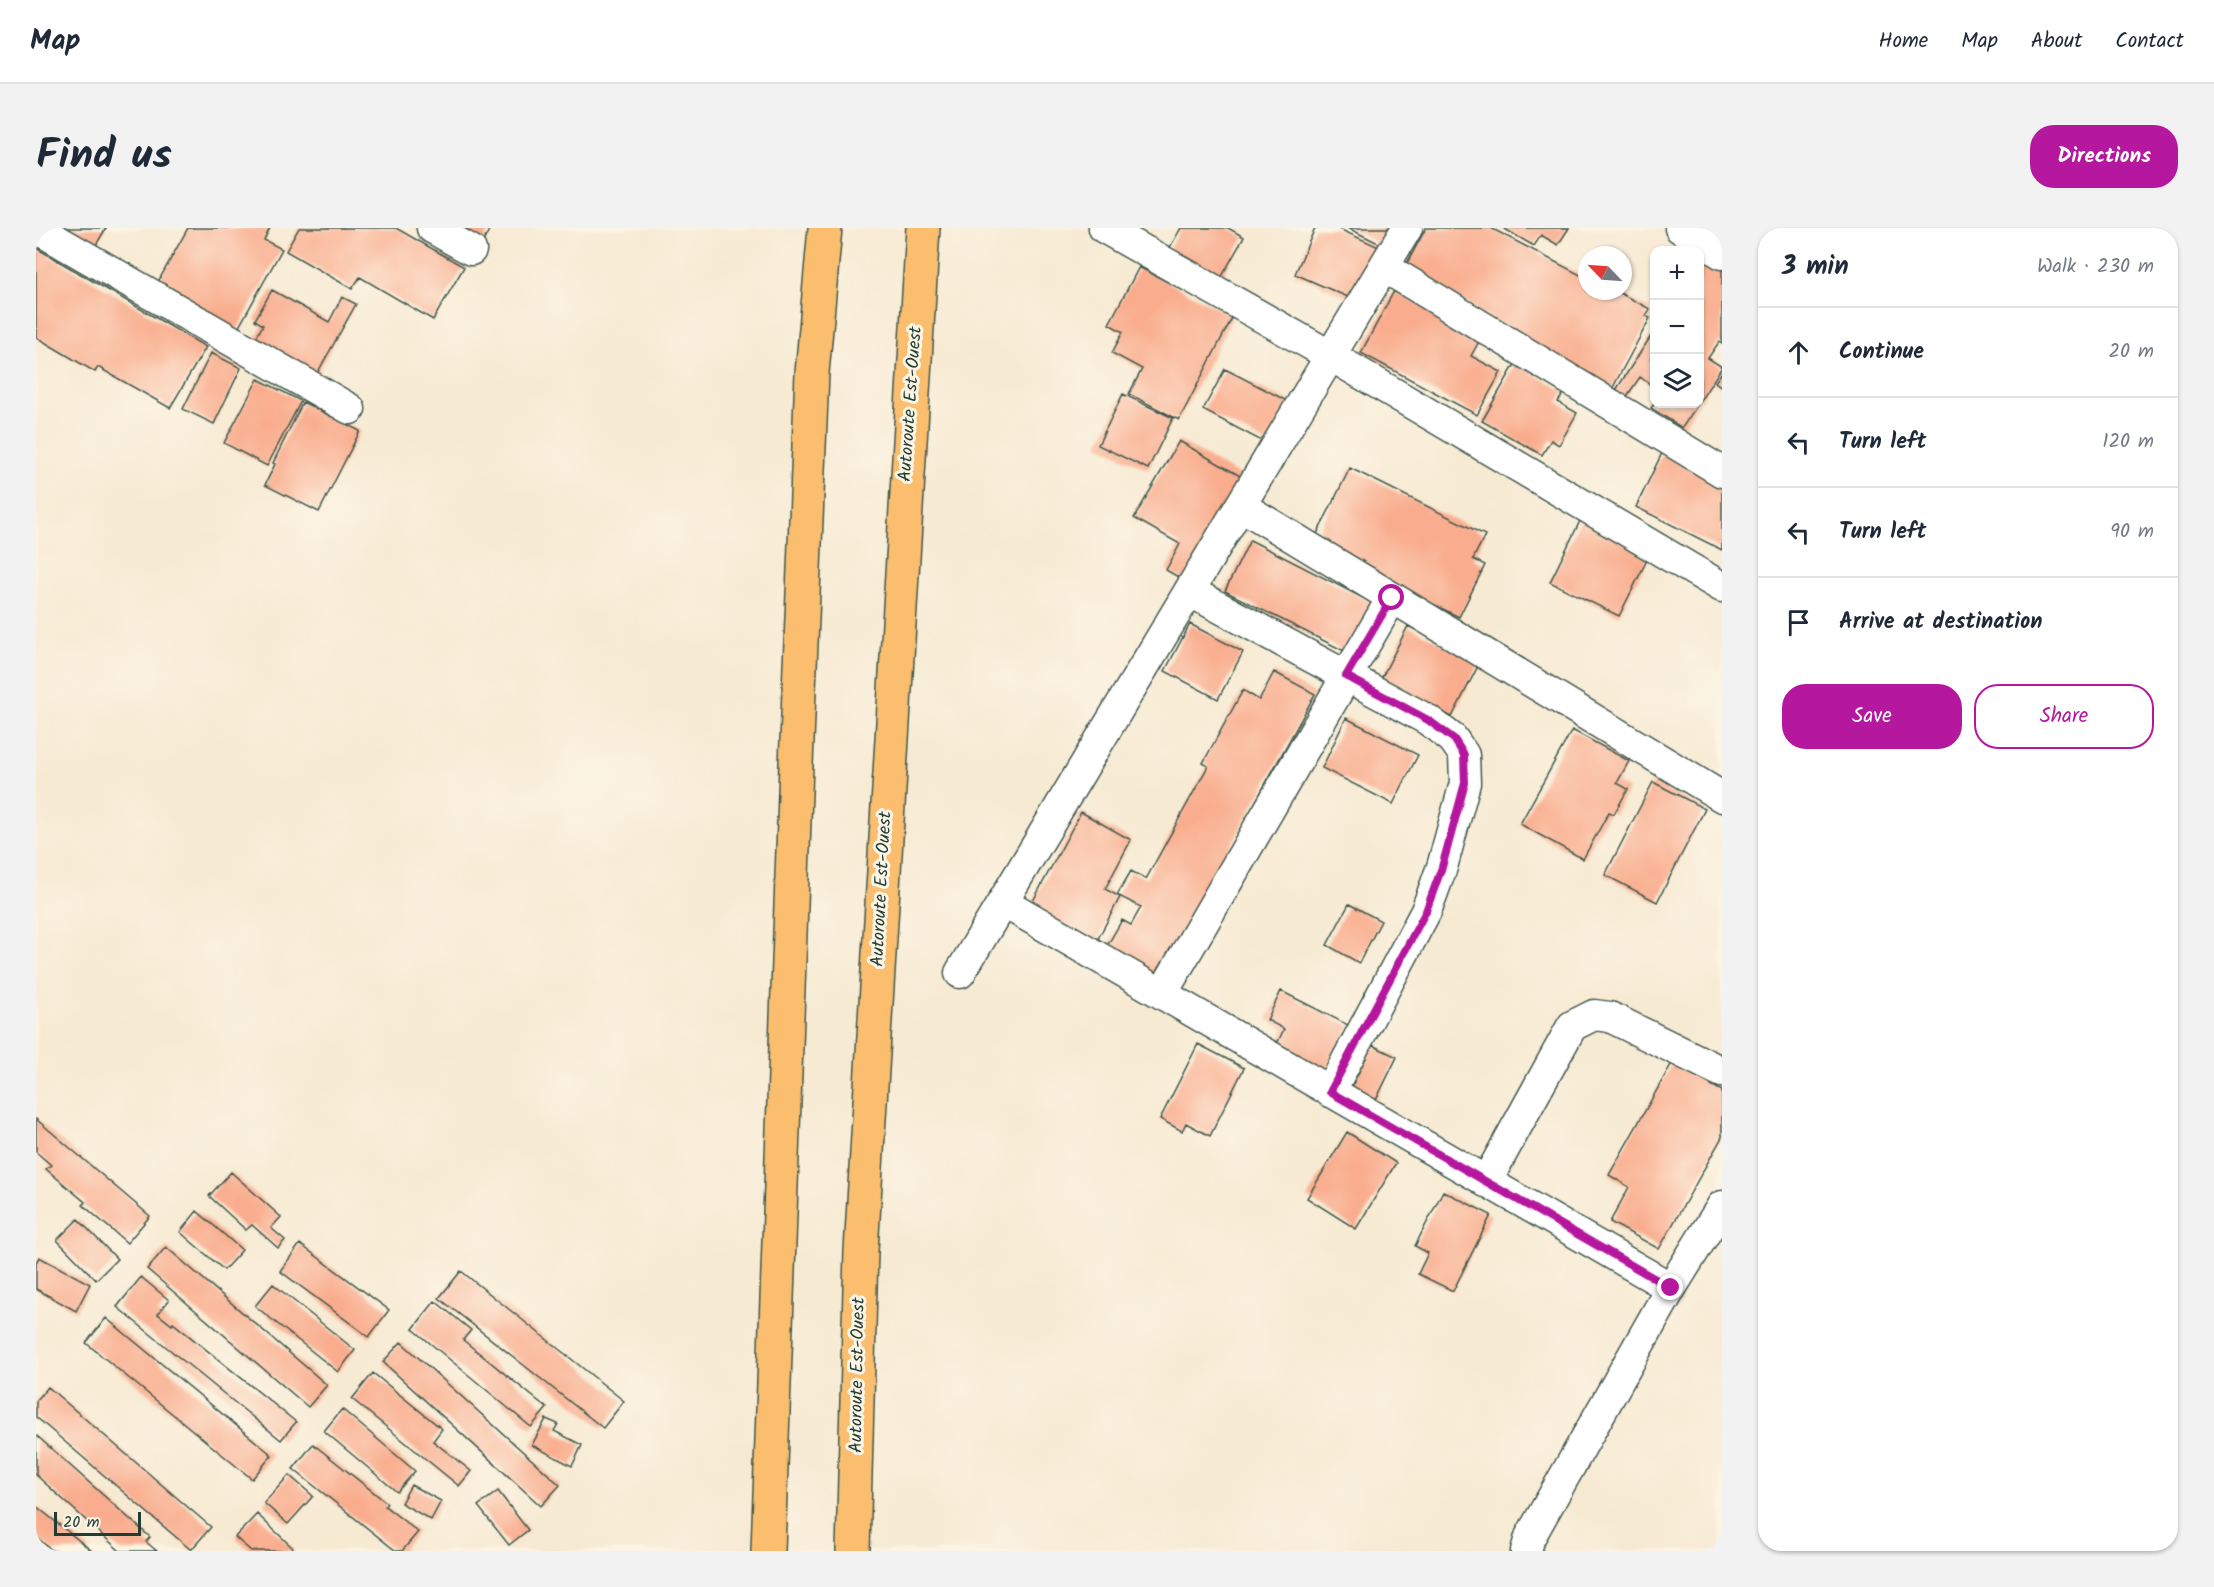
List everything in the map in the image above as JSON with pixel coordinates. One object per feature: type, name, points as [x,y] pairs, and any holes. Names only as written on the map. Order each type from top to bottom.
[{"type":"highway","points":[[768,1551],[794,800],[812,374],[825,228]]},
{"type":"highway","name":"Autoroute Est-Ouest","points":[[854,1551],[862,1240],[923,228]]},
{"type":"street","points":[[36,228],[350,410]]},
{"type":"street","points":[[432,228],[471,250]]},
{"type":"street","points":[[1104,228],[1331,356],[1722,587]]},
{"type":"street","points":[[960,973],[1407,228]]},
{"type":"street","points":[[1680,228],[1722,254]]},
{"type":"street","points":[[1384,267],[1722,472]]},
{"type":"street","points":[[1248,494],[1283,532],[1722,797]]},
{"type":"street","points":[[1190,591],[1428,720],[1454,739],[1464,755],[1465,783],[1442,867],[1426,911],[1330,1092]]},
{"type":"street","points":[[1162,994],[1392,598]]},
{"type":"street","points":[[1003,902],[1671,1288]]},
{"type":"street","points":[[1486,1182],[1572,1026],[1594,1015],[1610,1017],[1722,1072]]},
{"type":"street","points":[[1526,1551],[1530,1537],[1671,1288],[1722,1206]]},
{"type":"building","points":[[50,228],[106,228],[92,252]]},
{"type":"building","points":[[188,228],[270,228],[264,240],[282,249],[235,334],[154,289]]},
{"type":"building","points":[[299,228],[396,228],[464,267],[433,320],[360,277],[352,289],[286,251]]},
{"type":"building","points":[[449,228],[490,228],[482,244]]},
{"type":"building","points":[[1181,228],[1228,228],[1244,237],[1221,278],[1169,249]]},
{"type":"building","points":[[1315,228],[1337,228],[1381,248],[1357,301],[1295,274]]},
{"type":"building","points":[[1348,228],[1396,228],[1386,247]]},
{"type":"building","points":[[1426,228],[1491,228],[1578,274],[1578,300],[1632,299],[1650,309],[1646,316],[1650,318],[1611,391],[1405,267]]},
{"type":"building","points":[[1503,228],[1569,228],[1558,245],[1541,235],[1534,246]]},
{"type":"building","points":[[1699,228],[1722,228],[1722,240]]},
{"type":"building","points":[[36,248],[206,347],[170,408],[98,367],[95,372],[36,337]]},
{"type":"building","points":[[1704,255],[1722,264],[1722,344],[1719,342],[1708,358],[1722,367],[1704,395]]},
{"type":"building","points":[[1139,267],[1233,316],[1179,420],[1129,394],[1142,369],[1112,353],[1123,332],[1109,324]]},
{"type":"building","points":[[272,290],[329,322],[342,297],[356,304],[314,379],[253,343],[263,325],[255,320]]},
{"type":"building","points":[[1394,291],[1481,338],[1471,356],[1501,372],[1477,415],[1361,353]]},
{"type":"building","points":[[1650,338],[1650,384],[1640,377],[1625,399],[1614,393]]},
{"type":"building","points":[[211,353],[241,368],[214,424],[183,409]]},
{"type":"building","points":[[1515,364],[1565,391],[1558,402],[1577,413],[1559,445],[1551,440],[1542,455],[1482,421]]},
{"type":"building","points":[[1225,369],[1295,405],[1273,447],[1203,410]]},
{"type":"building","points":[[1722,372],[1722,387],[1715,382]]},
{"type":"building","points":[[258,379],[301,401],[267,466],[224,443]]},
{"type":"building","points":[[1123,394],[1173,418],[1148,469],[1098,445]]},
{"type":"building","points":[[303,402],[360,431],[319,512],[265,485],[275,464],[273,463]]},
{"type":"building","points":[[1651,408],[1695,408],[1682,428]]},
{"type":"building","points":[[1179,441],[1249,481],[1190,584],[1166,570],[1180,544],[1134,518]]},
{"type":"building","points":[[1662,453],[1722,483],[1722,550],[1636,507]]},
{"type":"building","points":[[1350,468],[1485,535],[1473,559],[1485,565],[1459,617],[1312,544]]},
{"type":"building","points":[[1583,515],[1652,550],[1619,616],[1550,582]]},
{"type":"building","points":[[1250,540],[1375,604],[1350,654],[1225,591]]},
{"type":"building","points":[[1190,624],[1243,652],[1218,699],[1165,671]]},
{"type":"building","points":[[1408,626],[1480,662],[1452,717],[1380,681]]},
{"type":"building","points":[[1274,672],[1315,694],[1155,984],[1102,955],[1122,920],[1131,925],[1141,907],[1117,895],[1131,871],[1146,879],[1208,766],[1203,763],[1243,690],[1259,700]]},
{"type":"building","points":[[1346,718],[1418,755],[1393,804],[1322,768]]},
{"type":"building","points":[[1572,730],[1629,761],[1617,783],[1628,789],[1614,814],[1609,812],[1583,859],[1520,824]]},
{"type":"building","points":[[1653,782],[1705,809],[1657,902],[1605,875]]},
{"type":"building","points":[[1081,812],[1131,840],[1105,889],[1120,897],[1092,950],[1026,914]]},
{"type":"building","points":[[1349,904],[1381,921],[1359,963],[1327,945]]},
{"type":"building","points":[[1281,991],[1350,1026],[1322,1081],[1273,1052],[1284,1029],[1267,1020]]},
{"type":"building","points":[[1198,1044],[1244,1068],[1210,1136],[1186,1123],[1182,1131],[1160,1119]]},
{"type":"building","points":[[1372,1045],[1397,1057],[1373,1106],[1348,1094]]},
{"type":"building","points":[[1672,1063],[1722,1091],[1722,1137],[1659,1249],[1610,1222],[1629,1187],[1609,1175]]},
{"type":"building","points":[[36,1119],[150,1216],[127,1243],[83,1205],[85,1202],[46,1169],[51,1165],[36,1152]]},
{"type":"building","points":[[1347,1132],[1396,1163],[1356,1229],[1307,1198]]},
{"type":"building","points":[[231,1172],[281,1217],[271,1228],[285,1240],[278,1248],[252,1225],[246,1230],[209,1196]]},
{"type":"building","points":[[1443,1191],[1491,1215],[1453,1291],[1418,1274],[1428,1253],[1415,1246]]},
{"type":"building","points":[[197,1211],[242,1250],[224,1270],[180,1232]]},
{"type":"building","points":[[78,1219],[117,1259],[96,1280],[57,1240]]},
{"type":"building","points":[[300,1244],[389,1310],[369,1337],[280,1271]]},
{"type":"building","points":[[166,1247],[327,1385],[308,1407],[147,1269]]},
{"type":"building","points":[[39,1257],[90,1284],[76,1311],[36,1289],[36,1263]]},
{"type":"building","points":[[461,1271],[624,1401],[603,1428],[439,1298]]},
{"type":"building","points":[[141,1277],[169,1300],[158,1314],[172,1325],[173,1323],[296,1422],[281,1440],[117,1307]]},
{"type":"building","points":[[273,1284],[355,1350],[338,1372],[255,1306]]},
{"type":"building","points":[[435,1301],[471,1330],[463,1340],[547,1408],[531,1427],[413,1329]]},
{"type":"building","points":[[106,1318],[272,1455],[252,1479],[86,1343]]},
{"type":"building","points":[[401,1342],[560,1485],[541,1506],[383,1362]]},
{"type":"building","points":[[373,1373],[442,1429],[433,1441],[471,1471],[459,1486],[352,1399]]},
{"type":"building","points":[[48,1387],[211,1527],[191,1550],[36,1417],[36,1401]]},
{"type":"building","points":[[342,1409],[415,1471],[397,1492],[324,1431]]},
{"type":"building","points":[[546,1419],[558,1424],[554,1431],[582,1445],[572,1466],[532,1445]]},
{"type":"building","points":[[36,1435],[150,1537],[146,1542],[157,1551],[120,1551],[36,1475]]},
{"type":"building","points":[[313,1444],[387,1503],[385,1506],[418,1532],[402,1551],[396,1551],[293,1469]]},
{"type":"building","points":[[289,1475],[313,1496],[288,1524],[264,1503]]},
{"type":"building","points":[[411,1485],[441,1501],[431,1520],[401,1503]]},
{"type":"building","points":[[498,1491],[528,1530],[509,1545],[478,1506]]},
{"type":"building","points":[[36,1506],[92,1551],[53,1551],[36,1537]]},
{"type":"building","points":[[257,1514],[293,1548],[291,1551],[251,1551],[235,1537]]},
{"type":"route","points":[[1392,598],[1346,676],[1428,720],[1454,739],[1464,755],[1465,783],[1442,867],[1426,911],[1330,1092],[1671,1288]]}]
